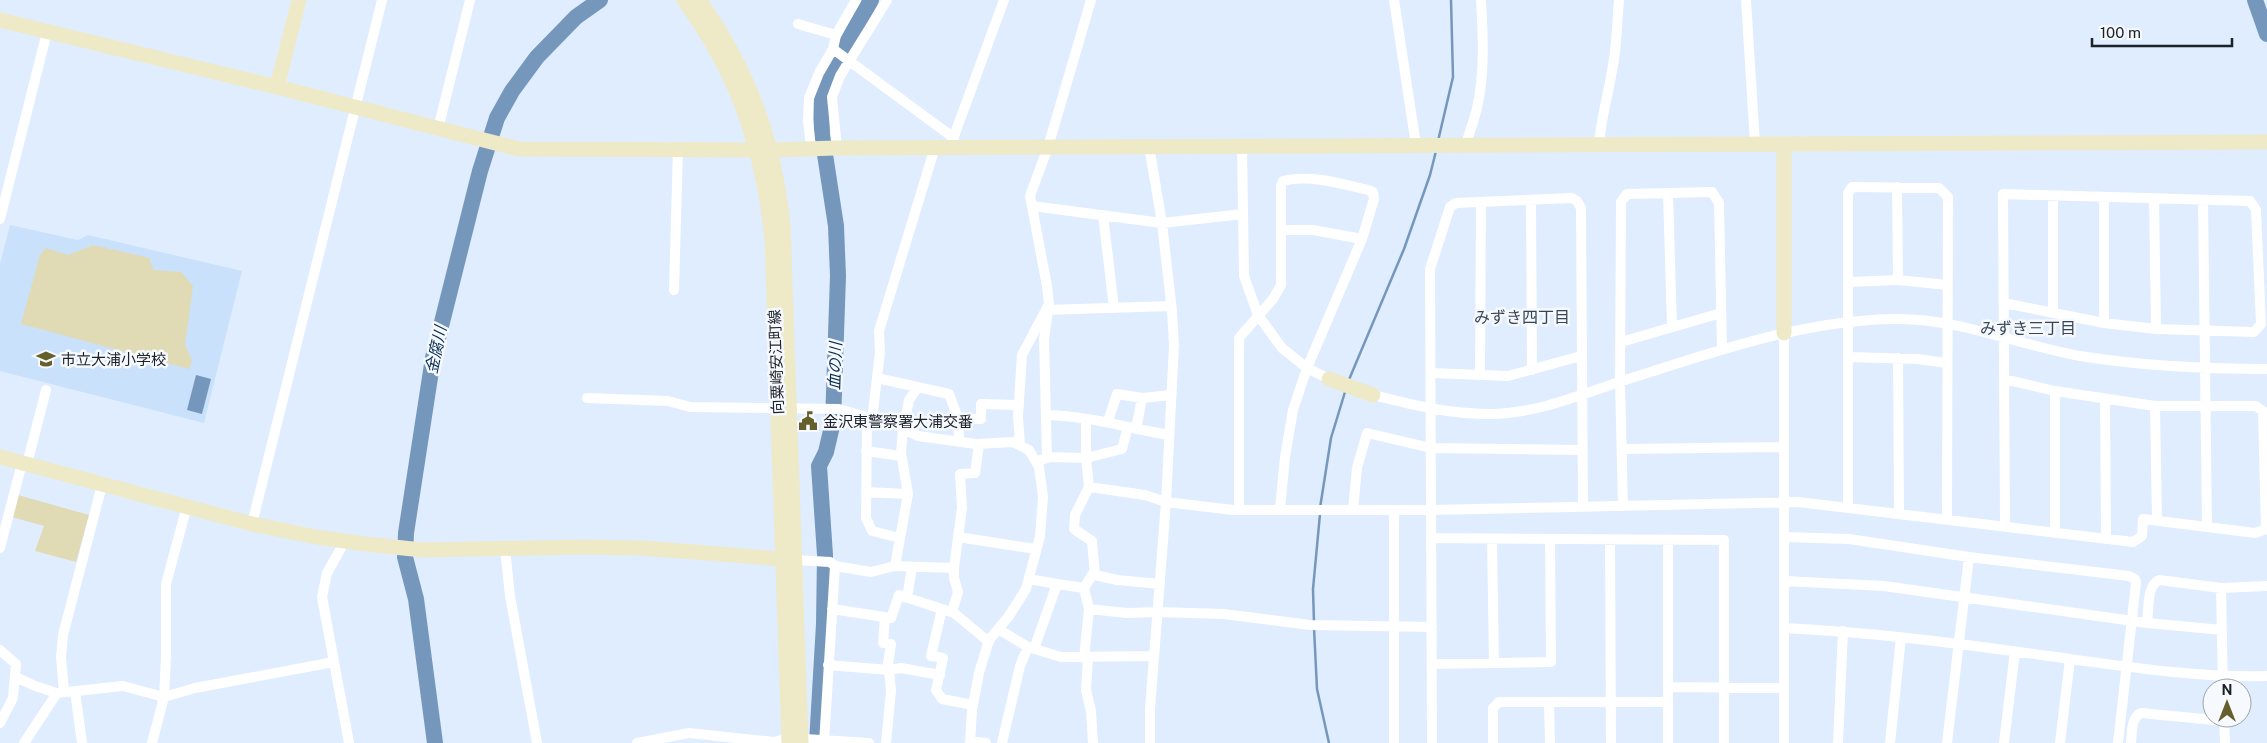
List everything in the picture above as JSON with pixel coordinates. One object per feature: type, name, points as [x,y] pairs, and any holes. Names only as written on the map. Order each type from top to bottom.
[{"type":"street","points":[[277,87],[299,0]]},
{"type":"street","points":[[252,524],[382,0]]},
{"type":"street","points":[[438,129],[470,0]]},
{"type":"street","name":"向粟崎安江町線","points":[[684,0],[712,28]]},
{"type":"street","name":"向粟崎安江町線","points":[[698,0],[712,28],[746,80],[765,150],[779,187],[783,226],[784,409],[797,740]]},
{"type":"street","points":[[811,148],[808,120],[809,98],[819,73],[834,49],[836,35],[856,0]]},
{"type":"street","points":[[837,148],[832,97],[840,76],[887,0]]},
{"type":"street","points":[[900,538],[872,531],[866,518],[866,451],[869,419],[880,352],[879,331],[946,144],[1004,0]]},
{"type":"street","points":[[1020,445],[1019,405],[1022,355],[1049,304],[1030,196],[1048,147],[1091,0]]},
{"type":"street","points":[[1394,0],[1421,145]]},
{"type":"street","points":[[1466,145],[1477,108],[1482,74],[1483,33],[1481,0]]},
{"type":"street","points":[[1598,144],[1614,63],[1619,0]]},
{"type":"street","points":[[1746,0],[1755,144]]},
{"type":"street","points":[[0,20],[277,87],[519,149],[678,148],[765,150],[946,144],[1048,147],[2267,142]]},
{"type":"street","points":[[798,24],[836,35]]},
{"type":"street","points":[[0,219],[47,32]]},
{"type":"street","points":[[834,49],[851,60],[946,144]]},
{"type":"street","points":[[1784,144],[1784,743]]},
{"type":"street","points":[[1149,146],[1162,222],[1174,345],[1150,743]]},
{"type":"street","points":[[1242,146],[1244,276],[1258,314],[1282,348],[1307,368],[1329,379],[1373,395],[1431,410],[1492,414],[1537,408],[1784,332],[1848,321],[1898,319],[1948,324],[2079,356],[2205,369],[2267,369]]},
{"type":"street","points":[[674,290],[678,148]]},
{"type":"street","points":[[1240,509],[1239,338],[1273,299],[1281,285],[1280,186],[1283,182],[1291,179],[1328,182],[1368,190],[1373,192],[1374,198],[1362,239],[1307,368],[1293,410],[1285,457],[1280,509]]},
{"type":"street","points":[[1848,508],[1848,193],[1852,187],[1939,188],[1948,197],[1947,519]]},
{"type":"street","points":[[1897,187],[1898,280]]},
{"type":"street","points":[[1623,506],[1620,382],[1621,202],[1627,194],[1712,192],[1717,197],[1719,202],[1722,350]]},
{"type":"street","points":[[1668,193],[1672,327]]},
{"type":"street","points":[[2004,303],[2104,323],[2156,329],[2254,332],[2261,324],[2256,210],[2250,201],[2003,194],[2005,527]]},
{"type":"street","points":[[2053,312],[2054,196]]},
{"type":"street","points":[[2104,197],[2104,323]]},
{"type":"street","points":[[1432,743],[1430,268],[1450,207],[1456,203],[1572,198],[1577,201],[1581,208],[1584,506]]},
{"type":"street","points":[[2154,198],[2156,329]]},
{"type":"street","points":[[1531,200],[1532,370]]},
{"type":"street","points":[[2203,200],[2206,527]]},
{"type":"street","points":[[1480,375],[1481,202]]},
{"type":"street","points":[[1032,206],[1162,222],[1243,214]]},
{"type":"street","points":[[1103,215],[1114,308]]},
{"type":"street","points":[[1281,230],[1313,230],[1362,239]]},
{"type":"street","points":[[1848,282],[1898,280],[1948,285]]},
{"type":"street","points":[[1047,310],[1171,306]]},
{"type":"street","points":[[1046,458],[1047,415],[1044,393],[1044,339],[1047,310]]},
{"type":"street","points":[[1620,342],[1721,313]]},
{"type":"street","points":[[1431,373],[1508,376],[1581,356]]},
{"type":"street","points":[[1848,357],[1898,358],[1948,363]]},
{"type":"street","points":[[1898,358],[1899,514]]},
{"type":"street","points":[[877,378],[949,394],[958,418],[959,441]]},
{"type":"street","points":[[1090,487],[1145,495],[1166,502],[1240,509],[1431,510],[1798,502],[2133,542],[2142,536],[2144,519],[2255,533],[2266,529],[2263,411],[2256,406],[2155,406],[2055,391],[2004,379]]},
{"type":"street","points":[[895,566],[908,494],[901,456],[903,429],[909,400],[918,387]]},
{"type":"street","points":[[0,548],[46,390]]},
{"type":"street","points":[[2055,391],[2055,532]]},
{"type":"street","points":[[1108,421],[1118,394],[1142,398],[1171,395]]},
{"type":"street","points":[[587,398],[668,400],[690,407],[832,409],[903,429],[918,436],[979,444],[1013,442],[1028,450],[1038,467],[1042,497],[1040,536],[1035,549],[1026,589],[989,642],[979,673],[973,705],[970,742],[986,743]]},
{"type":"street","points":[[1036,462],[1046,458],[1086,458],[1122,449],[1132,428],[1142,398]]},
{"type":"street","points":[[2105,399],[2106,538]]},
{"type":"street","points":[[958,418],[981,419],[981,404],[1019,405]]},
{"type":"street","points":[[2155,406],[2157,521]]},
{"type":"street","points":[[1047,415],[1076,416],[1108,421],[1169,435]]},
{"type":"street","points":[[1086,419],[1086,458],[1090,487],[1075,515],[1074,529],[1092,541],[1094,572],[1084,588],[1089,609],[1086,690],[1091,710],[1093,743]]},
{"type":"street","points":[[1353,510],[1358,468],[1367,433],[1431,448],[1582,450]]},
{"type":"street","points":[[973,705],[942,699],[936,690],[943,658],[930,656],[947,610],[958,592],[954,578],[954,568],[962,508],[960,474],[975,473],[979,444]]},
{"type":"street","points":[[1622,449],[1784,447]]},
{"type":"street","points":[[866,451],[901,456]]},
{"type":"street","points":[[0,457],[252,524],[366,544],[422,550],[581,547],[641,548],[828,563],[871,572],[895,566],[954,568]]},
{"type":"street","points":[[82,743],[65,692],[61,657],[63,635],[102,485]]},
{"type":"street","points":[[866,492],[908,494]]},
{"type":"street","points":[[152,743],[164,697],[166,584],[187,506]]},
{"type":"street","points":[[1394,510],[1392,628],[1394,743]]},
{"type":"street","points":[[958,537],[1035,549]]},
{"type":"street","points":[[1784,537],[1849,539],[1969,557],[2129,576],[2135,579],[2136,584],[2118,743]]},
{"type":"street","points":[[1431,538],[1724,540],[1724,743]]},
{"type":"street","points":[[1492,539],[1494,663]]},
{"type":"street","points":[[1432,664],[1552,662],[1550,539]]},
{"type":"street","points":[[1610,540],[1611,743]]},
{"type":"street","points":[[1668,540],[1668,743]]},
{"type":"street","points":[[345,541],[327,573],[322,597],[349,743]]},
{"type":"street","points":[[505,549],[510,596],[537,743]]},
{"type":"street","points":[[1947,743],[1969,557]]},
{"type":"street","points":[[823,741],[832,609],[828,563]]},
{"type":"street","points":[[907,598],[912,567]]},
{"type":"street","points":[[1094,572],[1095,575],[1117,580],[1160,584]]},
{"type":"street","points":[[1029,578],[1084,588]]},
{"type":"street","points":[[2147,623],[2151,588],[2154,582],[2159,580],[2221,588],[2267,586]]},
{"type":"street","points":[[1784,581],[1884,586],[2147,623],[2222,630]]},
{"type":"street","points":[[1002,743],[1020,666],[1031,648],[1057,584]]},
{"type":"street","points":[[2221,588],[2223,678]]},
{"type":"street","points":[[832,609],[890,618],[899,595],[947,610],[989,642]]},
{"type":"street","points":[[1089,609],[1127,613],[1224,614],[1310,625],[1432,628]]},
{"type":"street","points":[[885,617],[883,643],[891,644],[888,670],[891,691],[886,743]]},
{"type":"street","points":[[1784,628],[1843,631],[1958,643],[2202,680]]},
{"type":"street","points":[[998,629],[1031,648],[1061,657],[1154,656]]},
{"type":"street","points":[[1838,743],[1843,631]]},
{"type":"street","points":[[1890,743],[1901,637]]},
{"type":"street","points":[[0,650],[16,664],[13,698],[0,723]]},
{"type":"street","points":[[2004,743],[2016,651]]},
{"type":"street","points":[[2060,743],[2070,659]]},
{"type":"street","points":[[16,677],[35,686],[65,692],[124,686],[164,697],[195,688],[334,662]]},
{"type":"street","points":[[828,665],[888,670],[901,668],[940,676]]},
{"type":"street","points":[[2252,678],[2267,676]]},
{"type":"street","points":[[1668,687],[1784,688]]},
{"type":"street","points":[[24,743],[65,692]]},
{"type":"street","points":[[1493,743],[1493,708],[1498,702],[1668,702]]},
{"type":"street","points":[[1549,702],[1550,743]]},
{"type":"street","points":[[2131,743],[2136,715],[2142,713],[2202,718]]},
{"type":"street","points":[[2224,728],[2224,743]]},
{"type":"street","points":[[637,743],[689,733],[774,742],[797,740],[869,743]]},
{"type":"shaded area","points":[[10,225],[78,240],[88,235],[242,271],[204,423],[0,371],[0,264]]},
{"type":"shaded area","points":[[93,245],[150,258],[154,270],[181,272],[193,286],[185,345],[192,360],[189,369],[21,324],[40,255],[46,248],[68,255]]},
{"type":"shaded area","points":[[196,375],[211,379],[202,414],[187,410]]},
{"type":"shaded area","points":[[18,495],[89,515],[76,562],[35,551],[44,526],[12,517]]},
{"type":"waterway","name":"金腐川","points":[[435,743],[416,599],[405,557],[406,533],[433,358],[480,171],[497,118],[512,91],[537,57],[576,17],[600,0]]},
{"type":"waterway","name":"血の川","points":[[817,743],[824,624],[825,555],[819,466],[826,452],[833,422],[838,276],[836,226],[822,135],[821,97],[826,80],[871,0]]},
{"type":"waterway","points":[[1438,141],[1453,77],[1451,0]]},
{"type":"waterway","points":[[2255,0],[2267,34]]},
{"type":"waterway","points":[[1348,382],[1404,249],[1430,175],[1436,151]]},
{"type":"waterway","points":[[1320,508],[1331,438],[1345,392]]},
{"type":"waterway","points":[[1314,623],[1313,589],[1320,514]]},
{"type":"waterway","points":[[1314,628],[1317,689],[1329,743]]},
{"type":"place","name":"市立大浦小学校","points":[[46,359]]},
{"type":"place","name":"金沢東警察署大浦交番","points":[[808,421]]},
{"type":"district","name":"みずき四丁目","points":[[1522,317]]},
{"type":"district","name":"みずき三丁目","points":[[2028,328]]}]
